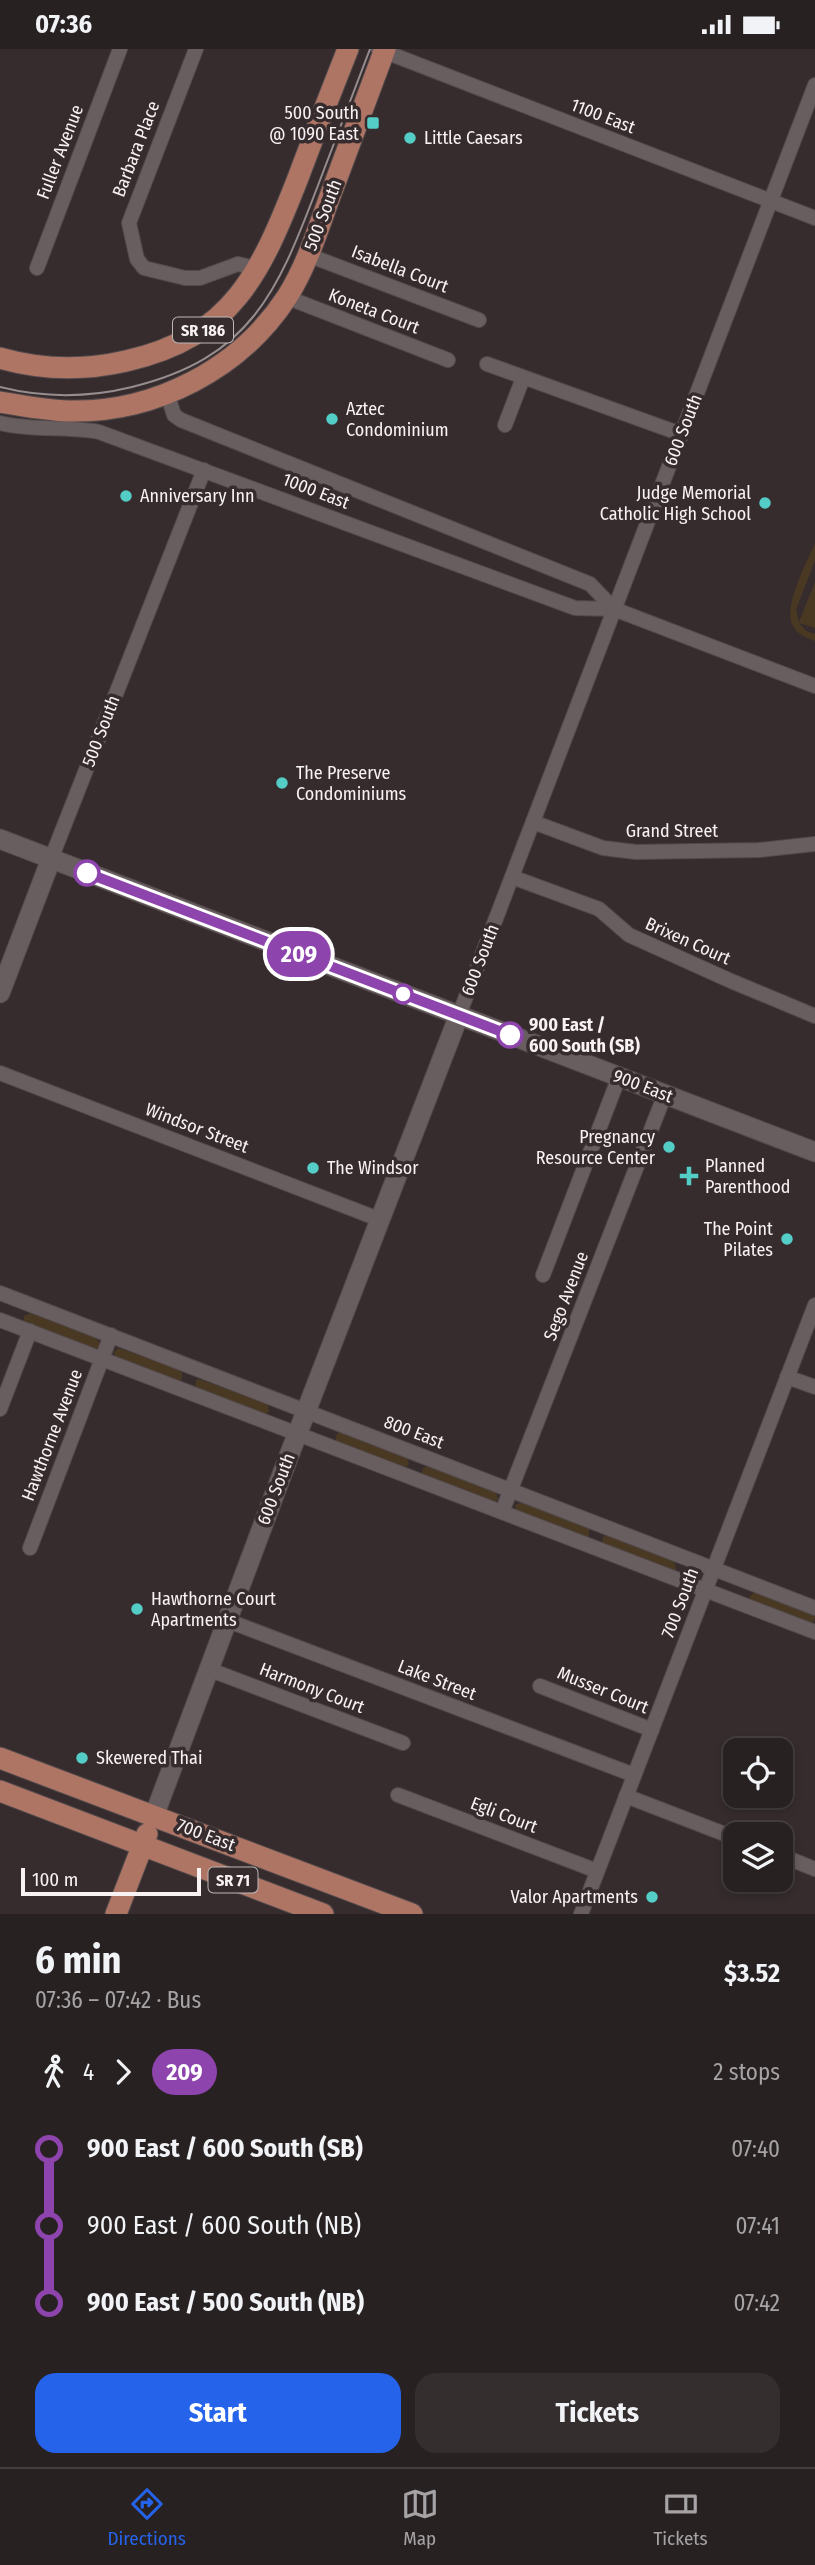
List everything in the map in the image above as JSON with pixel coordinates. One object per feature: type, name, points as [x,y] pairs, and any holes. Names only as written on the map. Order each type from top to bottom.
[{"type":"main road","name":"500 South","points":[[0,358],[36,367],[60,369],[101,366],[139,358],[165,350],[194,336],[231,306],[259,269],[274,239],[348,49]]},
{"type":"main road","name":"500 South","points":[[0,402],[70,411],[137,403],[195,381],[244,348],[286,297],[307,255],[382,50]]},
{"type":"main road","name":"700 East","points":[[0,1758],[412,1914]]},
{"type":"main road","name":"700 East","points":[[0,1791],[323,1914]]},
{"type":"main road","name":"600 South","points":[[116,1914],[154,1816]]},
{"type":"street","name":"Fuller Avenue","points":[[37,268],[120,49]]},
{"type":"street","name":"Barbara Place","points":[[195,49],[129,223],[137,259],[144,268],[185,278],[200,278],[238,264],[259,269]]},
{"type":"street","name":"1100 East","points":[[382,50],[815,219]]},
{"type":"street","name":"600 South","points":[[154,1816],[297,1433],[815,85]]},
{"type":"street","name":"Isabella Court","points":[[307,255],[480,320]]},
{"type":"street","name":"Koneta Court","points":[[286,297],[448,360]]},
{"type":"street","points":[[487,364],[681,434]]},
{"type":"street","points":[[505,425],[523,377]]},
{"type":"street","name":"1000 East","points":[[167,393],[174,415],[181,420],[590,584],[614,609]]},
{"type":"street","name":"1000 East","points":[[0,423],[99,432],[580,610],[614,609],[815,686]]},
{"type":"street","name":"500 South","points":[[0,993],[204,470]]},
{"type":"street","name":"Grand Street","points":[[533,822],[603,848],[636,852],[759,850],[815,844]]},
{"type":"street","name":"900 East","points":[[0,839],[815,1152]]},
{"type":"street","name":"Brixen Court","points":[[512,877],[599,909],[629,935],[815,1016]]},
{"type":"street","name":"Windsor Street","points":[[0,1073],[381,1220]]},
{"type":"street","points":[[543,1275],[620,1077]]},
{"type":"street","name":"Sego Avenue","points":[[502,1512],[665,1094]]},
{"type":"street","name":"800 East","points":[[0,1293],[815,1608]]},
{"type":"street","points":[[22,1301],[7,1322],[815,1632]]},
{"type":"street","name":"700 South","points":[[581,1914],[815,1305]]},
{"type":"street","points":[[0,1409],[30,1331]]},
{"type":"street","name":"Hawthorne Avenue","points":[[30,1548],[111,1335]]},
{"type":"street","points":[[184,1390],[193,1368]]},
{"type":"street","points":[[788,1377],[815,1387]]},
{"type":"street","points":[[411,1477],[420,1455]]},
{"type":"street","points":[[591,1546],[599,1524]]},
{"type":"street","name":"Lake Street","points":[[226,1620],[634,1775]]},
{"type":"street","name":"Harmony Court","points":[[208,1669],[403,1743]]},
{"type":"street","name":"Musser Court","points":[[540,1686],[652,1730]]},
{"type":"street","name":"Egli Court","points":[[398,1795],[597,1871]]},
{"type":"street","points":[[626,1796],[723,1833]]},
{"type":"street","points":[[793,1860],[815,1868]]},
{"type":"shaded area","points":[[815,543],[815,560],[796,610],[799,622],[815,582],[815,628],[799,623],[806,631],[815,634],[815,641],[797,631],[790,618],[797,585]]},
{"type":"shaded area","points":[[31,1313],[96,1338],[99,1346],[95,1350],[24,1323],[24,1316]]},
{"type":"shaded area","points":[[119,1348],[179,1370],[182,1379],[178,1382],[115,1357],[114,1352]]},
{"type":"shaded area","points":[[198,1379],[264,1402],[269,1411],[265,1415],[195,1388]]},
{"type":"shaded area","points":[[339,1432],[407,1458],[409,1464],[405,1469],[336,1442]]},
{"type":"shaded area","points":[[428,1466],[496,1492],[498,1499],[495,1503],[421,1476],[423,1468]]},
{"type":"shaded area","points":[[522,1502],[589,1528],[589,1537],[585,1539],[516,1513],[515,1505]]},
{"type":"shaded area","points":[[608,1535],[674,1561],[676,1569],[674,1571],[602,1544],[603,1537]]},
{"type":"shaded area","points":[[755,1592],[813,1613],[814,1622],[812,1624],[750,1601],[750,1596]]},
{"type":"tram line","points":[[0,387],[66,395],[115,391],[172,374],[205,358],[232,339],[254,316],[288,259],[370,49]]},
{"type":"bus line","name":"209","points":[[87,873],[510,1035]]},
{"type":"place","name":"500 South @ 1090 East","points":[[373,123]]},
{"type":"place","name":"Little Caesars","points":[[410,138]]},
{"type":"place","name":"Aztec Condominium","points":[[332,419]]},
{"type":"place","name":"Anniversary Inn","points":[[126,496]]},
{"type":"place","name":"Judge Memorial Catholic High School","points":[[765,503]]},
{"type":"place","name":"The Preserve Condominiums","points":[[282,783]]},
{"type":"place","name":"900 East / 600 South (SB)","points":[[510,1035]]},
{"type":"place","name":"Pregnancy Resource Center","points":[[669,1147]]},
{"type":"place","name":"The Windsor","points":[[313,1168]]},
{"type":"place","name":"Planned Parenthood","points":[[689,1176]]},
{"type":"place","name":"The Point Pilates","points":[[787,1239]]},
{"type":"place","name":"Hawthorne Court Apartments","points":[[137,1609]]},
{"type":"place","name":"Skewered Thai","points":[[82,1758]]},
{"type":"place","name":"Valor Apartments","points":[[652,1897]]}]
